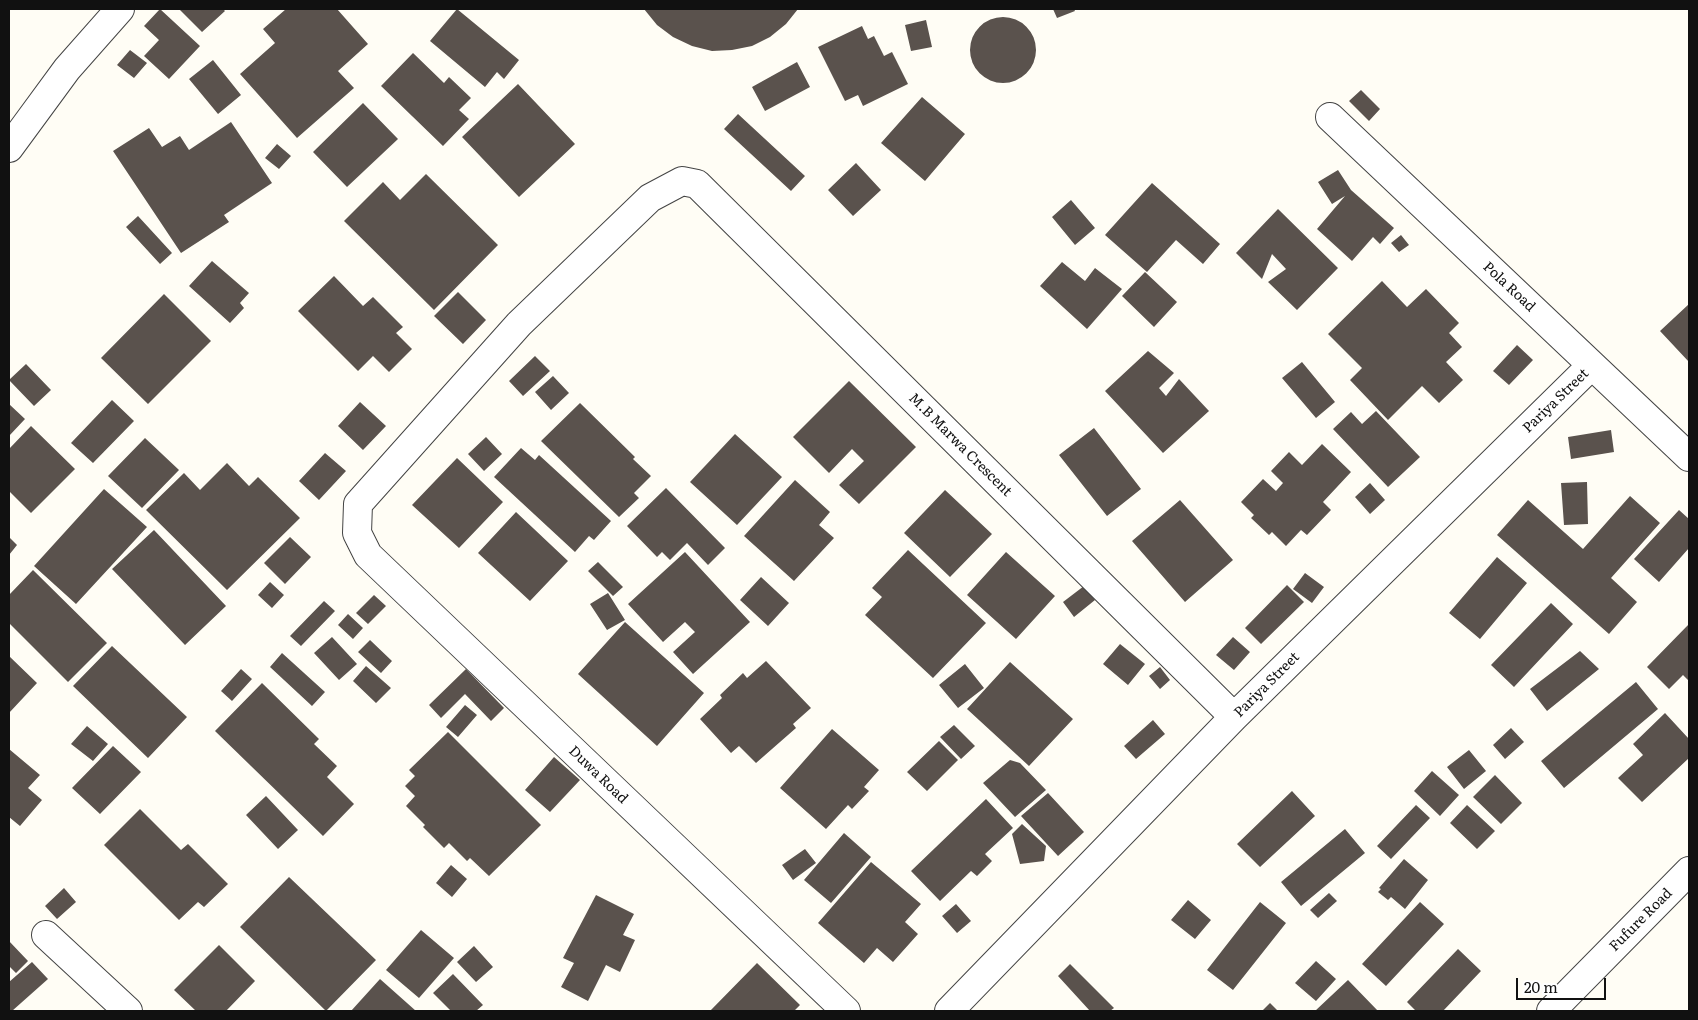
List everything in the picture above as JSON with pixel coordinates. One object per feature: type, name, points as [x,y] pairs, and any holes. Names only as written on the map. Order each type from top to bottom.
[{"type":"street","points":[[9,148],[67,69],[120,9]]},
{"type":"street","name":"Pola Road","points":[[1330,117],[1689,457]]},
{"type":"street","name":"Duwa Road","points":[[682,181],[650,198],[519,324],[358,504],[357,533],[368,555],[846,1011]]},
{"type":"street","name":"M.B Marwa Crescent","points":[[682,181],[697,184],[1234,718]]},
{"type":"street","name":"Pariya Street","points":[[949,1011],[1234,718],[1592,365]]},
{"type":"street","name":"Fufure Road","points":[[1551,1011],[1689,871]]},
{"type":"street","points":[[46,935],[128,1011]]},
{"type":"building","points":[[160,9],[200,46],[169,79],[144,56],[159,40],[144,26]]},
{"type":"building","points":[[179,9],[223,9],[225,11],[202,32]]},
{"type":"building","points":[[286,9],[337,9],[368,44],[338,71],[354,88],[297,138],[240,74],[275,43],[263,29]]},
{"type":"building","points":[[457,9],[519,60],[504,79],[497,72],[485,87],[430,41]]},
{"type":"building","points":[[644,9],[798,9],[786,24],[770,37],[752,46],[712,51],[692,46],[673,37],[657,25]]},
{"type":"building","points":[[1053,9],[1074,9],[1075,11],[1057,18]]},
{"type":"building","points":[[996,17],[1010,17],[1022,22],[1031,31],[1036,43],[1034,63],[1027,74],[1010,83],[996,83],[984,78],[975,69],[970,57],[970,43],[975,31],[984,22]]},
{"type":"building","points":[[926,20],[932,47],[911,51],[905,25]]},
{"type":"building","points":[[862,26],[868,39],[874,36],[884,56],[892,52],[908,84],[863,106],[858,95],[845,101],[818,47]]},
{"type":"building","points":[[130,50],[147,63],[134,78],[117,65]]},
{"type":"building","points":[[413,53],[444,83],[449,77],[471,98],[459,110],[469,119],[443,146],[381,86]]},
{"type":"building","points":[[213,60],[241,95],[218,114],[189,79]]},
{"type":"building","points":[[797,62],[810,87],[765,111],[752,87]]},
{"type":"building","points":[[518,84],[575,144],[519,197],[462,137]]},
{"type":"building","points":[[1361,90],[1380,109],[1369,121],[1349,101]]},
{"type":"building","points":[[922,97],[965,134],[925,181],[881,143]]},
{"type":"building","points":[[363,103],[398,139],[347,187],[313,152]]},
{"type":"building","points":[[738,114],[805,176],[791,191],[724,129]]},
{"type":"building","points":[[231,122],[272,183],[224,215],[229,222],[181,253],[113,151],[149,128],[162,147],[180,136],[189,150]]},
{"type":"building","points":[[277,144],[291,156],[279,169],[265,158]]},
{"type":"building","points":[[856,163],[881,190],[853,216],[828,190]]},
{"type":"building","points":[[1338,170],[1351,190],[1394,228],[1380,244],[1373,237],[1352,261],[1317,229],[1345,196],[1332,204],[1318,182]]},
{"type":"building","points":[[426,174],[498,245],[434,310],[344,221],[383,182],[400,200]]},
{"type":"building","points":[[1152,183],[1220,244],[1203,264],[1176,240],[1147,272],[1105,235]]},
{"type":"building","points":[[1071,200],[1095,228],[1075,245],[1052,217]]},
{"type":"building","points":[[1278,209],[1338,268],[1297,310],[1268,282],[1286,269],[1272,254],[1262,279],[1236,253]]},
{"type":"building","points":[[138,216],[172,253],[160,264],[126,227]]},
{"type":"building","points":[[1401,235],[1409,245],[1399,252],[1391,243]]},
{"type":"building","points":[[212,261],[249,293],[240,303],[244,308],[230,323],[189,286]]},
{"type":"building","points":[[1062,262],[1085,281],[1095,268],[1122,289],[1087,329],[1040,286]]},
{"type":"building","points":[[1145,272],[1177,302],[1154,327],[1122,296]]},
{"type":"building","points":[[334,276],[363,306],[373,297],[403,327],[396,333],[412,349],[389,372],[373,356],[358,371],[298,311]]},
{"type":"building","points":[[1382,281],[1407,307],[1426,289],[1459,323],[1449,333],[1462,347],[1446,362],[1463,380],[1439,403],[1422,386],[1388,420],[1350,380],[1362,368],[1328,334]]},
{"type":"building","points":[[458,292],[486,320],[463,344],[434,316]]},
{"type":"building","points":[[164,294],[211,341],[148,404],[101,358]]},
{"type":"building","points":[[1689,304],[1689,362],[1660,331]]},
{"type":"building","points":[[1517,345],[1533,360],[1509,385],[1493,371]]},
{"type":"building","points":[[1148,351],[1174,373],[1159,388],[1166,396],[1179,379],[1209,411],[1163,453],[1105,391]]},
{"type":"building","points":[[535,356],[550,371],[523,396],[509,381]]},
{"type":"building","points":[[1302,362],[1335,402],[1316,418],[1282,378]]},
{"type":"building","points":[[26,364],[51,390],[34,406],[9,380]]},
{"type":"building","points":[[553,376],[569,393],[551,410],[535,392]]},
{"type":"building","points":[[849,381],[916,447],[859,504],[839,485],[864,461],[852,449],[829,473],[793,437]]},
{"type":"building","points":[[112,400],[134,421],[93,463],[71,443]]},
{"type":"building","points":[[360,402],[386,426],[363,450],[338,426]]},
{"type":"building","points":[[580,403],[635,457],[633,459],[651,476],[634,493],[639,498],[619,517],[541,441]]},
{"type":"building","points":[[9,404],[25,419],[9,436]]},
{"type":"building","points":[[1376,411],[1420,457],[1388,487],[1333,429],[1351,412],[1362,424]]},
{"type":"building","points":[[31,426],[75,469],[31,513],[9,491],[9,449]]},
{"type":"building","points":[[1094,428],[1141,489],[1107,516],[1059,455]]},
{"type":"building","points":[[1611,430],[1614,452],[1571,459],[1568,437]]},
{"type":"building","points":[[735,434],[782,477],[737,525],[690,482]]},
{"type":"building","points":[[486,437],[502,454],[484,471],[468,454]]},
{"type":"building","points":[[145,438],[179,470],[142,508],[108,476]]},
{"type":"building","points":[[1322,444],[1351,472],[1323,502],[1331,510],[1307,535],[1301,530],[1286,546],[1272,532],[1269,535],[1251,518],[1254,515],[1241,502],[1263,479],[1276,491],[1283,483],[1271,471],[1289,452],[1302,465]]},
{"type":"building","points":[[521,448],[535,460],[539,455],[611,521],[594,540],[589,536],[575,552],[494,477]]},
{"type":"building","points":[[325,453],[346,471],[319,500],[299,481]]},
{"type":"building","points":[[457,458],[503,502],[459,548],[412,505]]},
{"type":"building","points":[[227,463],[249,486],[258,477],[300,518],[227,590],[146,510],[184,473],[200,490]]},
{"type":"building","points":[[795,480],[830,512],[819,525],[834,538],[794,581],[744,536]]},
{"type":"building","points":[[1587,482],[1588,524],[1564,525],[1561,483]]},
{"type":"building","points":[[1370,483],[1385,500],[1370,514],[1355,497]]},
{"type":"building","points":[[666,488],[725,548],[708,565],[687,543],[670,560],[662,552],[657,557],[627,526]]},
{"type":"building","points":[[104,489],[147,527],[76,604],[34,566]]},
{"type":"building","points":[[945,490],[992,534],[950,577],[904,533]]},
{"type":"building","points":[[1630,496],[1660,523],[1611,578],[1637,602],[1609,634],[1497,535],[1528,500],[1583,549]]},
{"type":"building","points":[[1180,500],[1233,560],[1185,602],[1132,541]]},
{"type":"building","points":[[1679,510],[1689,519],[1689,548],[1659,582],[1634,559]]},
{"type":"building","points":[[516,512],[568,561],[530,601],[478,553]]},
{"type":"building","points":[[154,530],[226,606],[185,645],[112,569]]},
{"type":"building","points":[[9,537],[17,545],[9,555]]},
{"type":"building","points":[[290,537],[311,557],[285,584],[264,563]]},
{"type":"building","points":[[908,550],[986,623],[933,678],[865,615],[882,597],[872,588]]},
{"type":"building","points":[[685,552],[750,622],[693,674],[673,652],[695,632],[685,622],[663,642],[628,604]]},
{"type":"building","points":[[1006,552],[1055,596],[1016,639],[967,595]]},
{"type":"building","points":[[1497,557],[1527,583],[1480,639],[1449,613]]},
{"type":"building","points":[[598,562],[623,587],[613,596],[588,571]]},
{"type":"building","points":[[33,570],[107,643],[68,682],[9,623],[9,595]]},
{"type":"building","points":[[1305,573],[1324,587],[1312,603],[1293,589]]},
{"type":"building","points":[[761,577],[789,603],[768,626],[740,600]]},
{"type":"building","points":[[270,582],[284,595],[272,608],[258,595]]},
{"type":"building","points":[[1287,585],[1304,602],[1261,644],[1245,628]]},
{"type":"building","points":[[1084,586],[1095,600],[1074,617],[1063,602]]},
{"type":"building","points":[[608,593],[625,620],[607,630],[590,604]]},
{"type":"building","points":[[374,595],[386,606],[368,624],[356,613]]},
{"type":"building","points":[[324,601],[335,611],[301,646],[290,636]]},
{"type":"building","points":[[1551,603],[1573,624],[1514,687],[1491,665]]},
{"type":"building","points":[[348,614],[363,628],[353,639],[338,625]]},
{"type":"building","points":[[625,622],[704,693],[657,746],[578,674]]},
{"type":"building","points":[[1689,624],[1689,681],[1683,675],[1669,689],[1647,667]]},
{"type":"building","points":[[332,637],[357,664],[339,680],[314,653]]},
{"type":"building","points":[[1233,637],[1250,652],[1234,670],[1216,655]]},
{"type":"building","points":[[370,640],[392,661],[381,673],[358,652]]},
{"type":"building","points":[[1120,644],[1145,664],[1128,685],[1103,664]]},
{"type":"building","points":[[112,646],[187,717],[148,758],[73,686]]},
{"type":"building","points":[[1580,651],[1599,669],[1547,711],[1530,689]]},
{"type":"building","points":[[282,653],[325,692],[312,706],[270,667]]},
{"type":"building","points":[[9,656],[37,683],[9,713]]},
{"type":"building","points":[[766,661],[811,708],[793,724],[796,728],[756,763],[739,746],[731,753],[700,719],[722,698],[720,695],[743,673],[747,678]]},
{"type":"building","points":[[1010,662],[1073,719],[1029,766],[967,709]]},
{"type":"building","points":[[965,664],[984,688],[958,708],[939,685]]},
{"type":"building","points":[[366,666],[391,688],[376,703],[353,681]]},
{"type":"building","points":[[1160,667],[1170,680],[1160,689],[1149,676]]},
{"type":"building","points":[[241,669],[252,679],[232,701],[221,691]]},
{"type":"building","points":[[466,669],[504,708],[491,721],[465,694],[441,718],[429,705]]},
{"type":"building","points":[[1636,682],[1658,709],[1564,788],[1541,761]]},
{"type":"building","points":[[262,683],[319,739],[314,744],[337,766],[327,777],[354,804],[323,836],[215,731]]},
{"type":"building","points":[[465,705],[477,715],[458,737],[446,727]]},
{"type":"building","points":[[1665,713],[1689,739],[1689,758],[1642,802],[1618,778],[1643,755],[1633,744]]},
{"type":"building","points":[[1153,720],[1165,734],[1136,759],[1124,746]]},
{"type":"building","points":[[954,725],[975,746],[961,759],[940,737]]},
{"type":"building","points":[[87,726],[108,744],[93,761],[71,744]]},
{"type":"building","points":[[1511,728],[1524,742],[1505,759],[1493,745]]},
{"type":"building","points":[[832,729],[879,770],[864,787],[869,791],[852,809],[848,805],[826,829],[780,788]]},
{"type":"building","points":[[448,732],[541,825],[489,876],[470,858],[467,861],[449,843],[444,848],[406,806],[415,796],[405,786],[415,776],[409,770]]},
{"type":"building","points":[[939,741],[958,760],[927,791],[907,772]]},
{"type":"building","points":[[113,746],[141,772],[100,814],[72,788]]},
{"type":"building","points":[[9,749],[40,775],[28,788],[42,800],[20,826],[9,817]]},
{"type":"building","points":[[1469,750],[1486,771],[1464,789],[1447,767]]},
{"type":"building","points":[[554,757],[580,780],[550,812],[525,790]]},
{"type":"building","points":[[1010,760],[1020,763],[1046,790],[1015,817],[983,783]]},
{"type":"building","points":[[1432,771],[1459,795],[1440,816],[1414,791]]},
{"type":"building","points":[[1495,775],[1522,803],[1501,824],[1473,797]]},
{"type":"building","points":[[1292,791],[1315,816],[1260,867],[1237,844]]},
{"type":"building","points":[[1048,793],[1084,832],[1058,856],[1021,816]]},
{"type":"building","points":[[266,796],[298,830],[278,849],[246,815]]},
{"type":"building","points":[[986,799],[1013,828],[985,854],[992,861],[977,876],[971,871],[940,901],[911,871]]},
{"type":"building","points":[[1416,805],[1430,818],[1391,859],[1377,846]]},
{"type":"building","points":[[1467,805],[1495,831],[1477,849],[1450,823]]},
{"type":"building","points":[[140,809],[181,850],[188,844],[228,884],[204,907],[198,902],[179,920],[104,845]]},
{"type":"building","points":[[1022,824],[1046,846],[1044,861],[1020,864],[1012,834]]},
{"type":"building","points":[[1345,829],[1365,853],[1301,906],[1281,882]]},
{"type":"building","points":[[844,833],[871,857],[831,903],[804,880]]},
{"type":"building","points":[[805,849],[816,863],[793,880],[782,865]]},
{"type":"building","points":[[1404,859],[1428,880],[1405,909],[1391,897],[1388,900],[1378,892],[1381,889],[1379,888]]},
{"type":"building","points":[[871,862],[921,904],[905,922],[918,934],[893,962],[877,948],[864,963],[818,923]]},
{"type":"building","points":[[451,865],[467,879],[452,897],[436,883]]},
{"type":"building","points":[[289,877],[376,960],[326,1011],[240,927]]},
{"type":"building","points":[[64,888],[76,902],[57,919],[45,906]]},
{"type":"building","points":[[1329,893],[1337,901],[1318,918],[1310,910]]},
{"type":"building","points":[[596,895],[634,914],[623,935],[635,940],[620,972],[606,965],[588,1001],[561,987],[574,963],[563,958]]},
{"type":"building","points":[[1188,900],[1211,920],[1195,939],[1171,920]]},
{"type":"building","points":[[1260,902],[1286,923],[1233,990],[1207,970]]},
{"type":"building","points":[[1420,902],[1444,924],[1386,986],[1362,964]]},
{"type":"building","points":[[956,904],[971,921],[957,933],[942,916]]},
{"type":"building","points":[[421,930],[454,958],[419,998],[386,970]]},
{"type":"building","points":[[9,941],[28,961],[16,973],[9,966]]},
{"type":"building","points":[[219,945],[255,981],[226,1011],[196,1011],[174,990]]},
{"type":"building","points":[[474,946],[493,967],[476,982],[457,962]]},
{"type":"building","points":[[1458,949],[1481,971],[1443,1011],[1416,1011],[1407,1002]]},
{"type":"building","points":[[1316,961],[1336,979],[1316,1001],[1295,983]]},
{"type":"building","points":[[32,962],[48,979],[12,1011],[9,1011],[9,982]]},
{"type":"building","points":[[757,963],[800,1005],[794,1011],[710,1011]]},
{"type":"building","points":[[1070,964],[1114,1008],[1110,1011],[1090,1011],[1058,976]]},
{"type":"building","points":[[453,974],[483,1005],[476,1011],[451,1011],[433,993]]},
{"type":"building","points":[[380,979],[416,1011],[351,1011]]},
{"type":"building","points":[[1348,980],[1378,1011],[1315,1011]]},
{"type":"building","points":[[1270,1003],[1278,1011],[1262,1011]]}]
